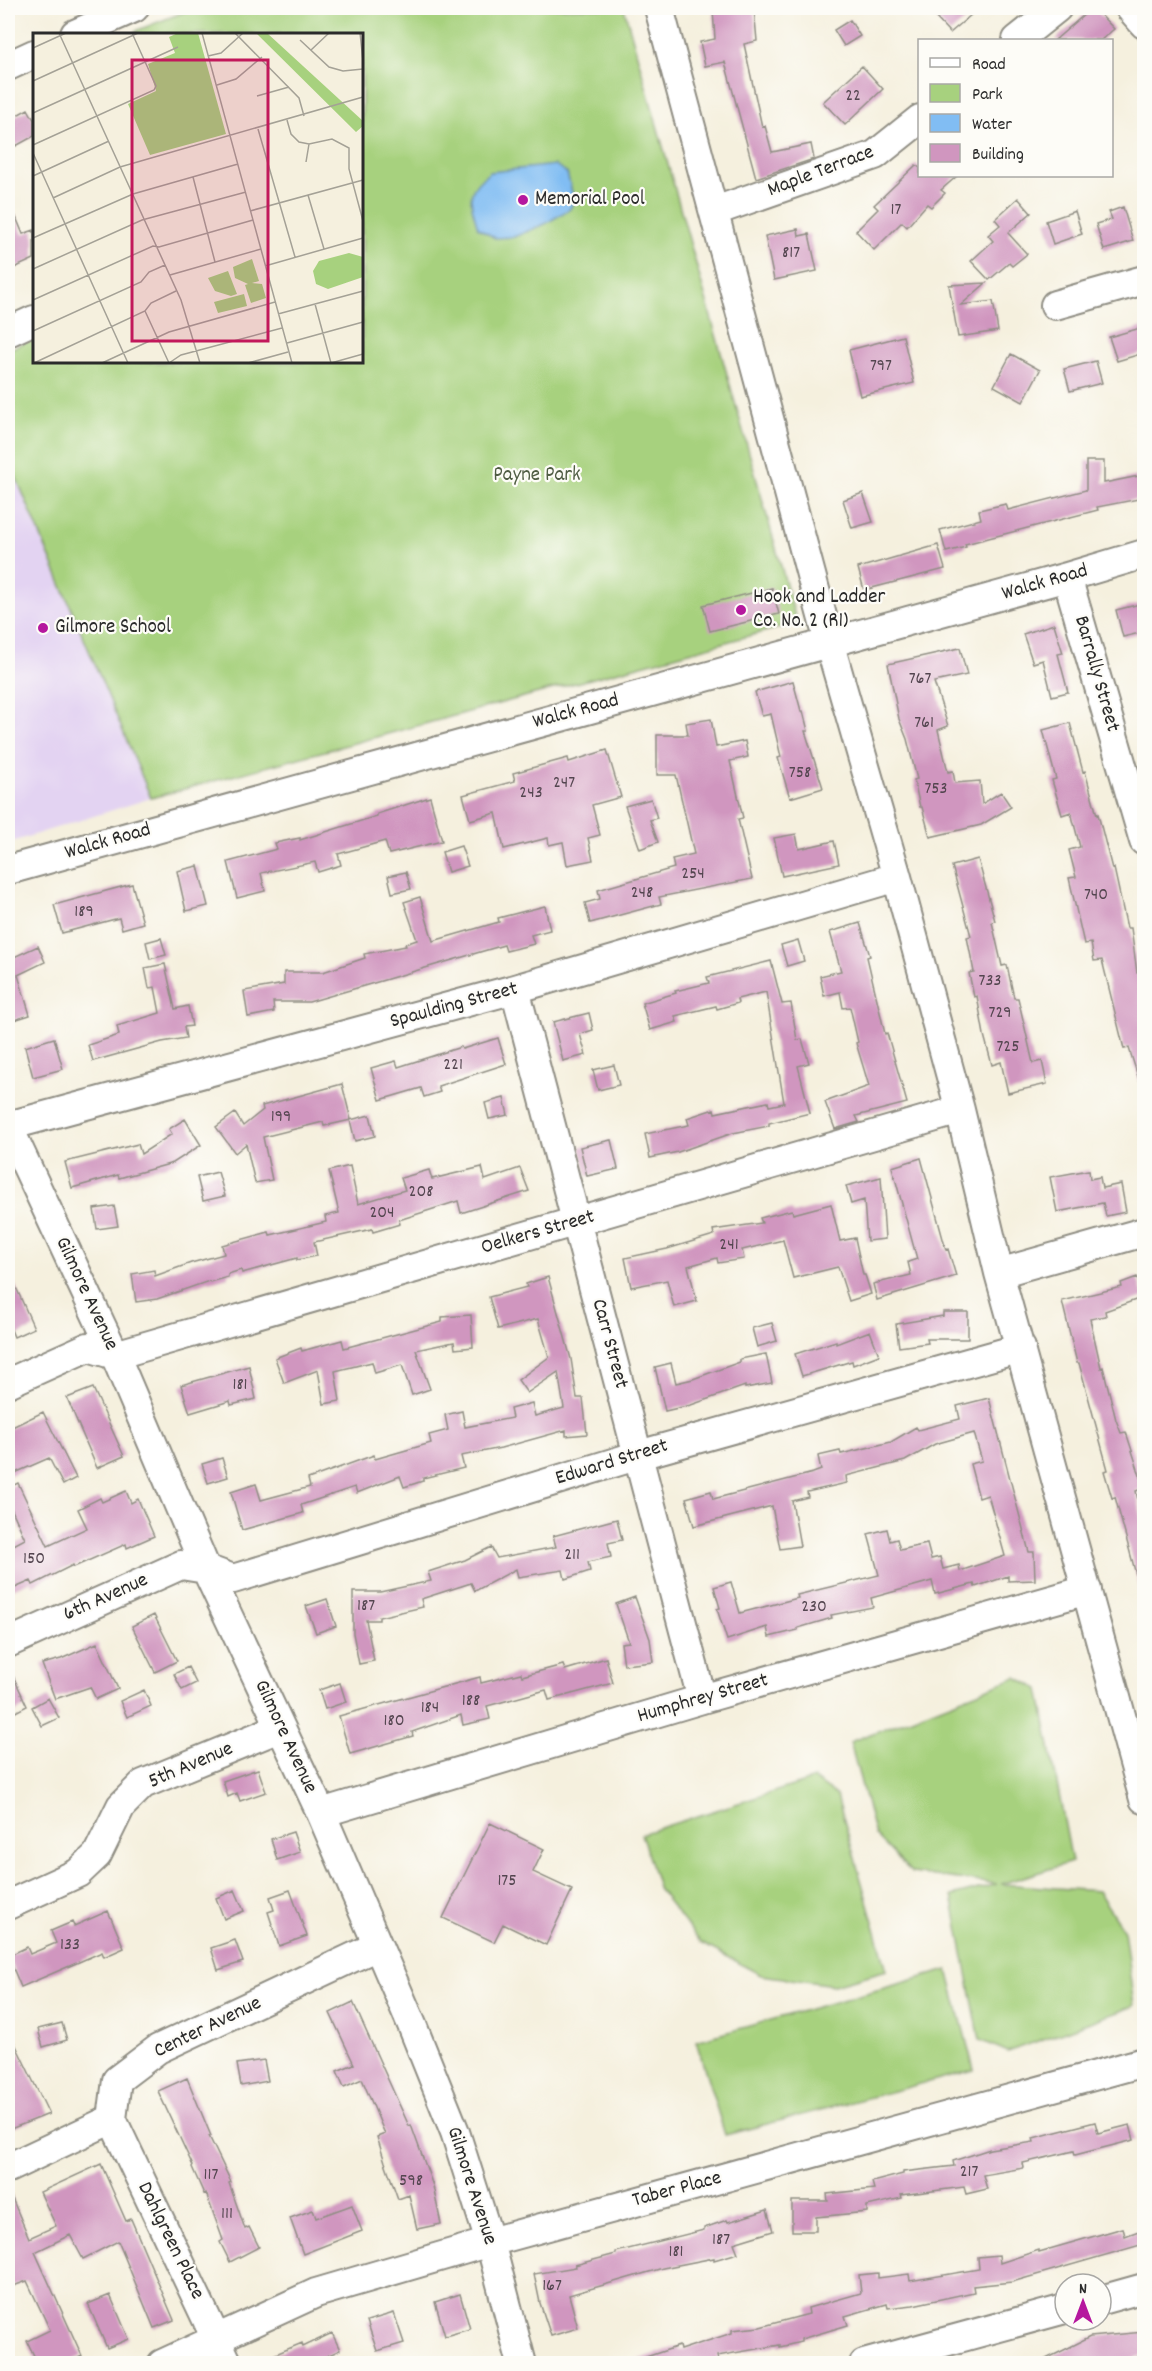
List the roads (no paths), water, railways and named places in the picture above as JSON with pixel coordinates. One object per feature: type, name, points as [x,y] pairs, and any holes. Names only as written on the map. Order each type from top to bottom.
[{"type":"street","points":[[659,8],[829,642],[897,877],[960,1110],[999,1273],[1087,1590],[1135,1731],[1144,1799]]},
{"type":"street","points":[[1018,39],[1057,8]]},
{"type":"street","points":[[1130,8],[1144,24]]},
{"type":"street","points":[[78,33],[119,17]]},
{"type":"street","points":[[8,66],[33,54]]},
{"type":"street","name":"Maple Terrace","points":[[715,211],[875,155],[918,121]]},
{"type":"street","points":[[1055,305],[1144,280]]},
{"type":"street","points":[[8,332],[33,320]]},
{"type":"street","name":"Walck Road","points":[[8,870],[1144,554]]},
{"type":"street","name":"Barrally Street","points":[[1067,577],[1144,841]]},
{"type":"street","name":"Spaulding Street","points":[[8,1126],[515,989],[897,877]]},
{"type":"street","name":"Carr Street","points":[[515,989],[702,1699]]},
{"type":"street","name":"Oelkers Street","points":[[115,1355],[960,1110]]},
{"type":"street","name":"Gilmore Avenue","points":[[8,1126],[115,1355],[206,1569],[321,1813],[412,2025],[455,2132],[490,2242],[522,2364]]},
{"type":"street","points":[[999,1273],[1144,1232]]},
{"type":"street","points":[[8,1383],[88,1347],[115,1355]]},
{"type":"street","name":"Edward Street","points":[[206,1569],[233,1579],[639,1455],[1021,1348]]},
{"type":"street","name":"6th Avenue","points":[[8,1643],[181,1565],[206,1569]]},
{"type":"street","name":"Humphrey Street","points":[[321,1813],[702,1699],[1087,1590]]},
{"type":"street","name":"5th Avenue","points":[[8,1905],[78,1874],[97,1855],[120,1806],[143,1784],[279,1728]]},
{"type":"street","name":"Center Avenue","points":[[112,2119],[117,2080],[158,2049],[377,1946]]},
{"type":"street","name":"Taber Place","points":[[162,2364],[222,2351],[316,2293],[490,2242],[1144,2062]]},
{"type":"street","points":[[8,2168],[112,2119]]},
{"type":"street","name":"Dahlgreen Place","points":[[112,2119],[222,2351]]},
{"type":"street","points":[[1113,2297],[1144,2288]]},
{"type":"street","points":[[864,2364],[1053,2312]]},
{"type":"water","points":[[555,165],[567,173],[574,200],[570,209],[545,224],[514,237],[495,238],[478,228],[471,197],[476,185],[490,172]]},
{"type":"place","name":"Memorial Pool","points":[[523,200]]},
{"type":"place","name":"Hook and Ladder Co. No. 2 (R1)","points":[[741,610]]},
{"type":"place","name":"Gilmore School","points":[[43,628]]},
{"type":"park label","name":"Payne Park","points":[[537,476]]}]
